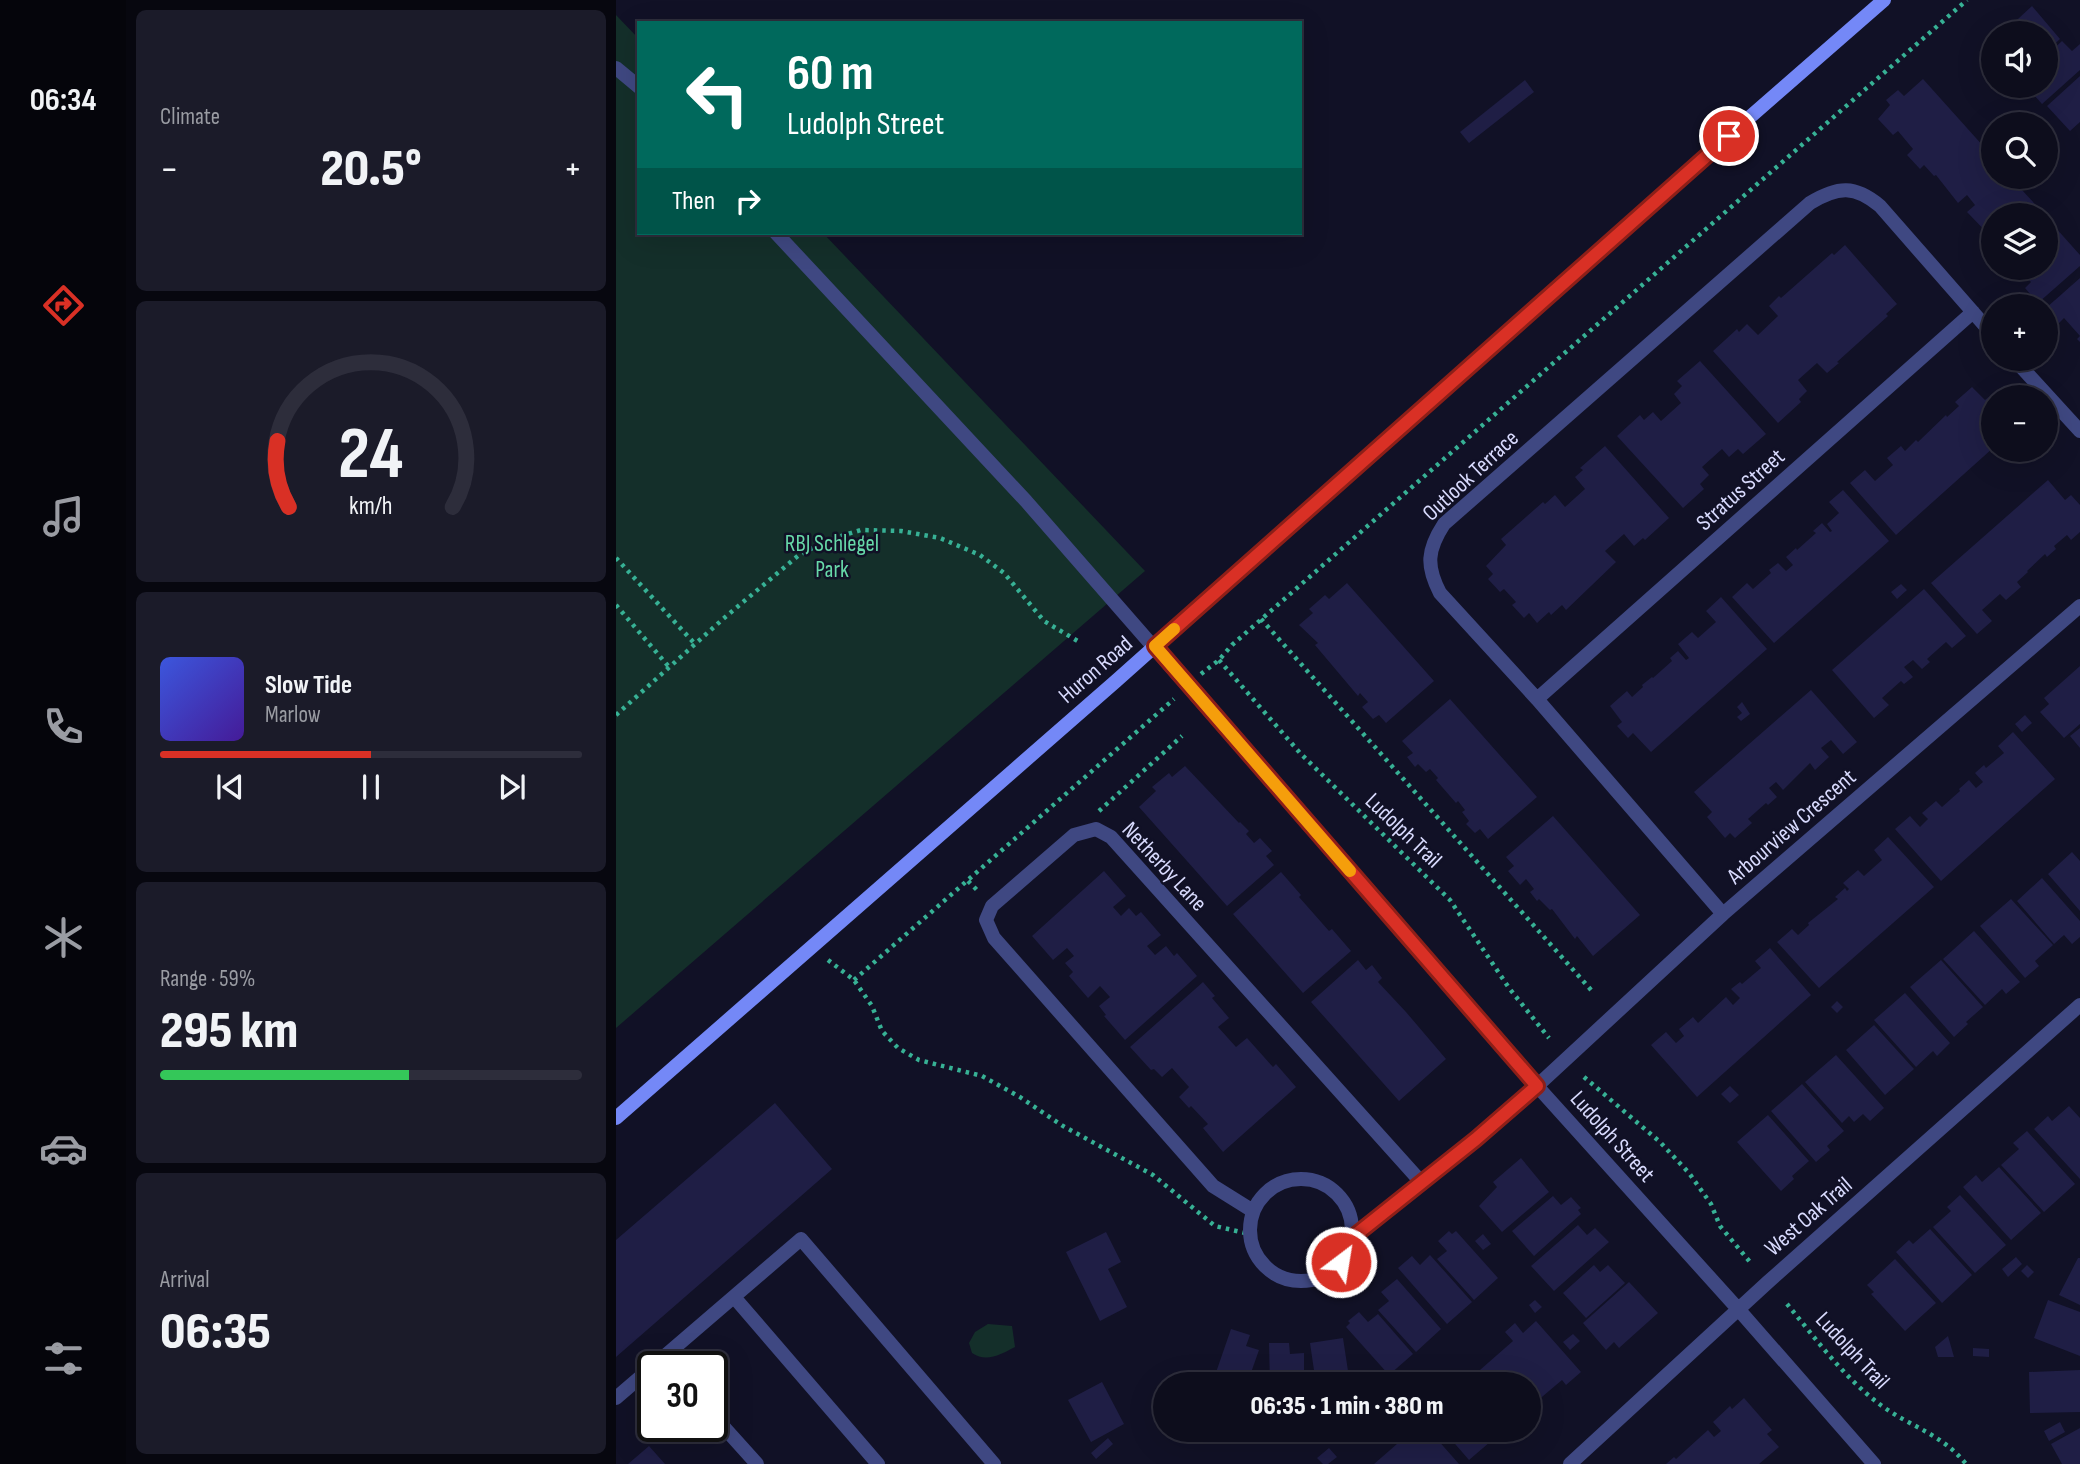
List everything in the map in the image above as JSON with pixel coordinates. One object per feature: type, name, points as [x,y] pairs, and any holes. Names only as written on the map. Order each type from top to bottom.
[{"type":"main road","name":"Huron Road","points":[[616,1118],[1155,646],[1884,0]]},
{"type":"street","points":[[616,68],[637,85]]},
{"type":"street","name":"Outlook Terrace","points":[[1723,914],[1537,699],[1440,593],[1431,575],[1430,556],[1434,540],[1444,524],[1810,203],[1826,193],[1844,189],[1866,194],[1880,206],[1973,312]]},
{"type":"street","name":"Ludolph Street","points":[[778,235],[1026,501],[1537,1086],[1874,1464]]},
{"type":"street","points":[[1973,312],[1981,321]]},
{"type":"street","name":"Stratus Street","points":[[1537,699],[1973,312]]},
{"type":"street","points":[[2025,371],[2080,431]]},
{"type":"street","name":"Arbourview Crescent","points":[[1353,1237],[1512,1109],[1723,914],[2080,606]]},
{"type":"street","name":"Netherby Lane","points":[[1253,1211],[1213,1186],[994,938],[986,920],[992,906],[1074,835],[1096,830],[1111,837],[1422,1183]]},
{"type":"street","name":"West Oak Trail","points":[[1570,1464],[1768,1282],[2080,1005]]},
{"type":"street","points":[[1310,1179],[1327,1185],[1340,1197],[1353,1224],[1353,1237],[1341,1262],[1328,1273],[1311,1280],[1294,1280],[1278,1275],[1264,1265],[1254,1251],[1250,1234],[1253,1211],[1262,1196],[1276,1185],[1293,1180],[1310,1179]]},
{"type":"street","points":[[678,1351],[734,1297],[801,1240],[994,1464]]},
{"type":"street","points":[[734,1297],[878,1464]]},
{"type":"street","points":[[616,1398],[637,1383]]},
{"type":"street","points":[[728,1432],[757,1464]]},
{"type":"path","points":[[1205,671],[1967,0]]},
{"type":"path","points":[[616,715],[799,555],[828,540],[861,530],[901,531],[940,538],[980,555],[1004,573],[1044,621],[1082,643]]},
{"type":"path","points":[[616,558],[695,644]]},
{"type":"path","points":[[616,605],[670,667]]},
{"type":"path","points":[[1261,619],[1592,991]]},
{"type":"path","name":"Ludolph Trail","points":[[1219,660],[1300,753],[1450,900],[1509,988],[1549,1038]]},
{"type":"path","points":[[854,981],[1171,702]]},
{"type":"path","points":[[1098,812],[1182,736]]},
{"type":"path","points":[[968,881],[982,895]]},
{"type":"path","points":[[810,946],[854,981],[872,1006],[883,1031],[898,1048],[919,1060],[982,1076],[1063,1126],[1153,1175],[1215,1226],[1250,1234]]},
{"type":"path","points":[[1584,1077],[1660,1142],[1689,1172],[1711,1205],[1720,1226],[1750,1262]]},
{"type":"path","name":"Ludolph Trail","points":[[1787,1304],[1854,1382],[1884,1408],[1937,1437],[1966,1464]]},
{"type":"green space","name":"RBJ Schlegel Park","points":[[616,15],[637,37],[637,235],[825,235],[1145,571],[616,1028]]},
{"type":"green space","points":[[988,1324],[1012,1326],[1015,1347],[989,1357],[972,1353],[969,1343],[975,1332]]},
{"type":"building","points":[[2032,6],[2045,21],[2016,21]]},
{"type":"building","points":[[2062,41],[2072,51],[2080,44],[2080,70],[2058,90],[2058,45]]},
{"type":"building","points":[[2080,76],[2080,122],[2070,131],[2058,118],[2058,112],[2053,112],[2047,106]]},
{"type":"building","points":[[1923,79],[1981,144],[1981,189],[2021,189],[2034,203],[1981,203],[1981,227],[1967,212],[1975,205],[1967,195],[1958,203],[1936,175],[1924,165],[1920,169],[1907,155],[1913,149],[1898,131],[1893,135],[1878,119],[1890,105],[1886,100],[1898,90],[1904,96]]},
{"type":"building","points":[[1525,80],[1534,92],[1469,143],[1460,132]]},
{"type":"building","points":[[2037,98],[2049,98],[2042,104]]},
{"type":"building","points":[[2058,230],[2080,255],[2080,266],[2048,294],[2030,294],[2025,288],[2031,282],[2029,280],[2058,280]]},
{"type":"building","points":[[1845,245],[1897,304],[1886,314],[1888,316],[1827,373],[1817,363],[1798,380],[1807,391],[1799,399],[1801,402],[1778,423],[1713,351],[1737,329],[1739,332],[1747,324],[1758,335],[1778,316],[1769,306]]},
{"type":"building","points":[[2080,278],[2080,336],[2064,318],[2058,324],[2058,297]]},
{"type":"building","points":[[1700,361],[1766,434],[1743,454],[1738,449],[1729,457],[1722,449],[1702,467],[1709,475],[1700,484],[1704,489],[1683,508],[1617,436],[1640,415],[1644,420],[1653,412],[1661,421],[1681,403],[1674,394],[1682,386],[1677,381]]},
{"type":"building","points":[[1972,387],[1981,396],[1981,459],[1896,535],[1850,483],[1865,470],[1875,481],[1893,465],[1887,458],[1901,446],[1905,451],[1916,440],[1918,442],[1959,406],[1955,402]]},
{"type":"building","points":[[1605,446],[1669,518],[1645,540],[1643,538],[1634,546],[1624,534],[1605,551],[1616,562],[1566,610],[1562,605],[1537,623],[1529,613],[1524,618],[1512,605],[1516,602],[1504,589],[1500,592],[1488,579],[1493,574],[1486,566],[1506,545],[1501,539],[1543,502],[1545,504],[1555,495],[1565,507],[1585,489],[1575,477],[1583,470],[1580,468]]},
{"type":"building","points":[[2048,480],[2065,500],[2071,495],[2080,505],[2080,532],[2071,540],[2067,535],[2054,546],[2056,549],[2047,557],[2045,554],[2017,582],[2021,587],[2006,600],[2000,594],[1982,610],[1992,621],[1977,634],[1931,583]]},
{"type":"building","points":[[1843,490],[1889,541],[1774,643],[1732,597],[1747,583],[1753,589],[1778,563],[1786,571],[1793,565],[1786,557],[1816,533],[1813,531],[1822,523],[1832,531],[1827,524],[1839,513],[1829,502]]},
{"type":"building","points":[[1347,583],[1434,681],[1386,723],[1379,715],[1373,719],[1362,707],[1368,702],[1360,693],[1358,696],[1315,645],[1318,643],[1299,625],[1313,613],[1309,609],[1325,595],[1329,599]]},
{"type":"building","points":[[1901,584],[1907,590],[1897,599],[1891,592]]},
{"type":"building","points":[[1924,589],[1966,636],[1952,648],[1946,642],[1927,659],[1930,662],[1922,669],[1913,660],[1904,667],[1913,677],[1904,684],[1901,681],[1882,698],[1889,705],[1874,718],[1832,670]]},
{"type":"building","points":[[1721,597],[1767,649],[1651,752],[1633,733],[1628,738],[1617,726],[1622,722],[1610,706],[1627,691],[1632,697],[1642,685],[1672,661],[1670,658],[1678,651],[1686,660],[1689,658],[1678,644],[1692,632],[1698,638],[1716,622],[1706,611]]},
{"type":"building","points":[[2080,666],[2080,724],[2064,738],[2040,712],[2049,704],[2044,698]]},
{"type":"building","points":[[1811,690],[1857,742],[1843,754],[1831,740],[1821,748],[1829,757],[1815,770],[1810,763],[1783,790],[1776,782],[1769,788],[1777,797],[1748,819],[1752,823],[1735,838],[1730,833],[1725,838],[1707,817],[1712,812],[1694,792]]},
{"type":"building","points":[[1450,699],[1537,797],[1488,839],[1480,829],[1475,833],[1466,824],[1469,821],[1462,812],[1465,810],[1436,780],[1438,778],[1430,769],[1426,772],[1418,764],[1415,767],[1407,757],[1413,753],[1402,741]]},
{"type":"building","points":[[1742,702],[1750,714],[1741,721],[1737,717],[1742,713],[1737,707]]},
{"type":"building","points":[[2025,715],[2032,723],[2022,732],[2015,724]]},
{"type":"building","points":[[2080,728],[2080,748],[2070,736]]},
{"type":"building","points":[[2013,732],[2055,779],[1941,881],[1895,829],[1910,816],[1920,827],[1928,819],[1922,813],[1936,801],[1942,807],[1969,780],[1976,788],[1983,782],[1975,773],[1984,765],[1986,768],[2004,753],[1998,746]]},
{"type":"building","points":[[1185,766],[1249,831],[1246,834],[1254,843],[1260,838],[1272,851],[1266,856],[1274,865],[1227,906],[1139,807],[1156,791],[1152,787],[1169,773],[1172,777]]},
{"type":"building","points":[[1553,816],[1640,915],[1593,956],[1577,936],[1575,939],[1552,909],[1539,899],[1537,901],[1530,892],[1534,889],[1526,879],[1520,885],[1508,871],[1514,866],[1506,857]]},
{"type":"building","points":[[1888,837],[1934,887],[1819,988],[1777,942],[1792,929],[1798,935],[1808,923],[1838,899],[1835,897],[1845,888],[1847,891],[1849,889],[1843,883],[1858,870],[1864,876],[1882,860],[1874,850]]},
{"type":"building","points":[[2072,852],[2080,861],[2080,911],[2048,874]]},
{"type":"building","points":[[1104,871],[1126,896],[1113,907],[1121,916],[1129,908],[1136,916],[1141,912],[1161,935],[1147,946],[1155,955],[1166,946],[1174,956],[1177,953],[1197,976],[1125,1040],[1104,1016],[1106,1015],[1099,1006],[1110,997],[1100,986],[1088,998],[1069,976],[1073,972],[1065,963],[1074,956],[1067,948],[1053,960],[1032,936]]},
{"type":"building","points":[[1281,872],[1329,931],[1332,929],[1351,951],[1303,993],[1233,914]]},
{"type":"building","points":[[2042,878],[2080,921],[2080,937],[2072,944],[2064,935],[2054,944],[2017,901]]},
{"type":"building","points":[[2011,899],[2053,945],[2035,961],[2039,966],[2025,978],[1980,926]]},
{"type":"building","points":[[1974,931],[2020,982],[2006,994],[2002,989],[1985,1005],[1943,959]]},
{"type":"building","points":[[1770,948],[1811,995],[1697,1097],[1651,1045],[1666,1032],[1676,1043],[1684,1036],[1679,1029],[1693,1017],[1698,1023],[1726,997],[1733,1005],[1740,998],[1731,989],[1740,982],[1742,984],[1761,968],[1755,961]]},
{"type":"building","points":[[1358,960],[1366,970],[1372,965],[1382,978],[1378,982],[1446,1059],[1399,1101],[1311,1002]]},
{"type":"building","points":[[1941,960],[1983,1007],[1954,1037],[1910,987]]},
{"type":"building","points":[[1203,982],[1229,1018],[1218,1027],[1236,1047],[1247,1038],[1273,1067],[1276,1064],[1296,1087],[1223,1152],[1203,1128],[1208,1124],[1179,1097],[1189,1087],[1172,1068],[1162,1077],[1154,1069],[1151,1070],[1130,1047]]},
{"type":"building","points":[[1905,993],[1950,1043],[1937,1056],[1933,1051],[1916,1067],[1874,1020]]},
{"type":"building","points":[[1837,1001],[1843,1007],[1837,1013],[1831,1007]]},
{"type":"building","points":[[1874,1025],[1914,1069],[1885,1095],[1846,1050]]},
{"type":"building","points":[[1836,1055],[1884,1108],[1870,1121],[1863,1114],[1854,1122],[1849,1116],[1842,1123],[1805,1082]]},
{"type":"building","points":[[1802,1084],[1844,1131],[1827,1146],[1830,1150],[1816,1162],[1771,1111]]},
{"type":"building","points":[[1730,1086],[1739,1095],[1730,1103],[1721,1094]]},
{"type":"building","points":[[775,1103],[832,1169],[616,1357],[616,1240]]},
{"type":"building","points":[[2069,1106],[2080,1118],[2080,1179],[2034,1129],[2048,1116],[2052,1121]]},
{"type":"building","points":[[1768,1115],[1809,1161],[1792,1176],[1794,1179],[1781,1191],[1737,1142]]},
{"type":"building","points":[[2027,1131],[2075,1184],[2044,1212],[2001,1165],[2019,1149],[2013,1143]]},
{"type":"building","points":[[1521,1158],[1549,1192],[1502,1232],[1479,1206],[1497,1187],[1493,1182]]},
{"type":"building","points":[[1999,1167],[2041,1213],[2011,1240],[1963,1187],[1976,1175],[1982,1182]]},
{"type":"building","points":[[1960,1195],[2006,1245],[1975,1273],[1933,1227],[1951,1211],[1947,1207]]},
{"type":"building","points":[[1553,1196],[1561,1205],[1571,1197],[1581,1208],[1578,1210],[1581,1214],[1534,1256],[1512,1231]]},
{"type":"building","points":[[1578,1225],[1587,1235],[1595,1228],[1609,1242],[1554,1291],[1531,1266]]},
{"type":"building","points":[[1930,1229],[1972,1275],[1942,1303],[1896,1252],[1909,1240],[1913,1244]]},
{"type":"building","points":[[1449,1231],[1452,1234],[1456,1231],[1498,1278],[1474,1300],[1437,1259],[1447,1251],[1438,1241]]},
{"type":"building","points":[[1106,1232],[1121,1262],[1108,1269],[1127,1307],[1100,1321],[1066,1252]]},
{"type":"building","points":[[1483,1234],[1491,1244],[1483,1250],[1475,1241]]},
{"type":"building","points":[[1430,1255],[1472,1302],[1447,1324],[1398,1268],[1412,1256],[1420,1265]]},
{"type":"building","points":[[2016,1257],[2022,1264],[2008,1277],[2002,1269]]},
{"type":"building","points":[[2080,1258],[2080,1305],[2059,1295]]},
{"type":"building","points":[[1895,1259],[1936,1303],[1905,1331],[1871,1294],[1874,1292],[1867,1285]]},
{"type":"building","points":[[1594,1265],[1600,1272],[1608,1265],[1625,1283],[1586,1318],[1563,1293]]},
{"type":"building","points":[[2027,1265],[2034,1272],[2028,1278],[2021,1271]]},
{"type":"building","points":[[1397,1279],[1441,1329],[1416,1352],[1378,1310],[1389,1301],[1381,1292]]},
{"type":"building","points":[[1629,1282],[1658,1313],[1619,1348],[1614,1342],[1606,1350],[1583,1323]]},
{"type":"building","points":[[1535,1300],[1542,1307],[1535,1313],[1529,1305]]},
{"type":"building","points":[[2048,1300],[2080,1312],[2080,1356],[2034,1338]]},
{"type":"building","points":[[1359,1312],[1368,1322],[1378,1314],[1413,1354],[1392,1372],[1386,1372],[1346,1327],[1350,1323],[1348,1321]]},
{"type":"building","points":[[1536,1321],[1581,1372],[1566,1385],[1562,1380],[1541,1398],[1541,1372],[1478,1372],[1513,1341],[1505,1332],[1515,1323],[1523,1333]]},
{"type":"building","points":[[1231,1329],[1250,1335],[1246,1346],[1259,1350],[1251,1372],[1216,1372]]},
{"type":"building","points":[[1573,1334],[1580,1341],[1570,1350],[1563,1342]]},
{"type":"building","points":[[1948,1336],[1954,1357],[1938,1357],[1935,1347]]},
{"type":"building","points":[[1343,1338],[1348,1372],[1314,1372],[1310,1343]]},
{"type":"building","points":[[1269,1343],[1289,1343],[1290,1354],[1304,1353],[1304,1372],[1270,1372]]},
{"type":"building","points":[[1973,1348],[1989,1349],[1989,1357],[1973,1356]]},
{"type":"building","points":[[2080,1370],[2080,1412],[2030,1413],[2029,1372]]},
{"type":"building","points":[[1102,1382],[1124,1424],[1091,1442],[1068,1400]]},
{"type":"building","points":[[1744,1398],[1772,1430],[1767,1434],[1779,1447],[1759,1464],[1666,1464],[1674,1457],[1676,1459],[1708,1430],[1714,1437],[1721,1431],[1713,1422],[1730,1406],[1732,1409]]},
{"type":"building","points":[[2060,1422],[2065,1432],[2049,1441],[2044,1431]]},
{"type":"building","points":[[2080,1428],[2080,1464],[2062,1464],[2051,1444]]},
{"type":"building","points":[[1108,1438],[1113,1444],[1096,1459],[1091,1453]]},
{"type":"building","points":[[1399,1442],[1440,1442],[1459,1464],[1374,1464]]},
{"type":"building","points":[[1453,1442],[1490,1442],[1469,1460]]},
{"type":"building","points":[[649,1446],[665,1464],[628,1464]]},
{"type":"building","points":[[1329,1448],[1337,1457],[1328,1464],[1323,1464],[1317,1458]]},
{"type":"slow traffic","points":[[1174,629],[1155,646],[1350,871]]},
{"type":"route","points":[[1341,1262],[1353,1237],[1476,1139],[1537,1086],[1155,646],[1729,136]]}]
